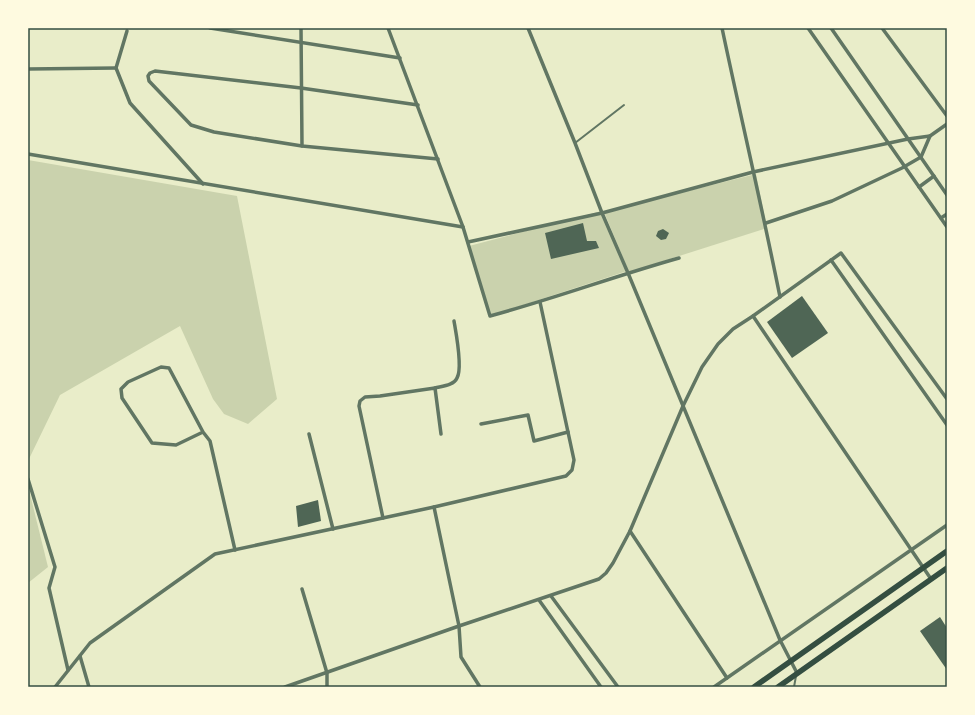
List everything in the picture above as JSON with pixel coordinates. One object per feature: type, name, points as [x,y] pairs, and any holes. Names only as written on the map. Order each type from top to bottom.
[{"type":"main road","points":[[754,687],[947,551]]},
{"type":"main road","points":[[778,687],[947,568]]},
{"type":"street","points":[[210,28],[400,58]]},
{"type":"street","points":[[301,28],[302,146]]},
{"type":"street","points":[[388,28],[463,227],[490,316],[540,302],[679,258]]},
{"type":"street","points":[[528,28],[602,213],[780,640],[797,673]]},
{"type":"street","points":[[722,28],[753,172],[766,223],[780,297]]},
{"type":"street","points":[[809,28],[947,227]]},
{"type":"street","points":[[831,28],[947,195]]},
{"type":"street","points":[[882,28],[947,116]]},
{"type":"street","points":[[127,31],[116,68],[130,103],[203,184]]},
{"type":"street","points":[[28,69],[116,68]]},
{"type":"street","points":[[418,105],[301,88],[155,72],[150,73],[148,76],[149,81],[191,125],[214,132],[302,146],[438,159]]},
{"type":"street","points":[[468,242],[602,213],[753,172],[908,138],[930,136],[947,124]]},
{"type":"street","points":[[766,223],[832,201],[905,166],[921,157],[930,136]]},
{"type":"street","points":[[28,154],[463,227]]},
{"type":"street","points":[[919,187],[934,176]]},
{"type":"street","points":[[941,218],[947,214]]},
{"type":"street","points":[[285,687],[599,579],[606,573],[630,531],[683,406],[702,367],[718,344],[734,329],[841,253],[947,398]]},
{"type":"street","points":[[831,260],[947,425]]},
{"type":"street","points":[[55,687],[90,643],[215,554],[434,507],[566,476],[572,470],[574,460],[540,302]]},
{"type":"street","points":[[753,316],[931,579]]},
{"type":"street","points":[[383,518],[359,406],[360,401],[365,397],[435,388],[452,384],[457,378],[460,369],[454,321]]},
{"type":"street","points":[[203,432],[176,445],[152,443],[122,398],[121,389],[128,382],[161,367],[169,368],[203,432],[210,441],[235,550]]},
{"type":"street","points":[[435,388],[441,434]]},
{"type":"street","points":[[481,424],[528,415],[534,441],[568,432]]},
{"type":"street","points":[[309,434],[333,528]]},
{"type":"street","points":[[28,479],[55,567],[49,588],[68,670]]},
{"type":"street","points":[[434,507],[459,626],[461,657],[480,687]]},
{"type":"street","points":[[714,687],[947,525]]},
{"type":"street","points":[[630,531],[727,678]]},
{"type":"street","points":[[302,589],[327,673],[327,687]]},
{"type":"street","points":[[551,596],[618,687]]},
{"type":"street","points":[[539,600],[601,687]]},
{"type":"street","points":[[80,656],[89,687]]},
{"type":"lane","points":[[575,143],[624,105]]},
{"type":"lane","points":[[794,687],[797,673]]},
{"type":"green space","points":[[28,160],[237,196],[277,399],[248,424],[224,414],[213,399],[180,326],[60,395],[28,461]]},
{"type":"green space","points":[[756,174],[767,228],[629,272],[604,212]]},
{"type":"green space","points":[[602,211],[627,271],[490,316],[469,246]]},
{"type":"green space","points":[[28,486],[48,567],[28,583]]},
{"type":"building","points":[[583,223],[587,241],[596,241],[599,248],[551,259],[545,233]]},
{"type":"building","points":[[663,229],[669,233],[666,239],[661,240],[656,236],[658,231]]},
{"type":"building","points":[[802,296],[828,333],[792,358],[767,322]]},
{"type":"building","points":[[318,500],[321,521],[298,527],[296,506]]},
{"type":"building","points":[[940,617],[947,628],[947,670],[920,631]]}]
